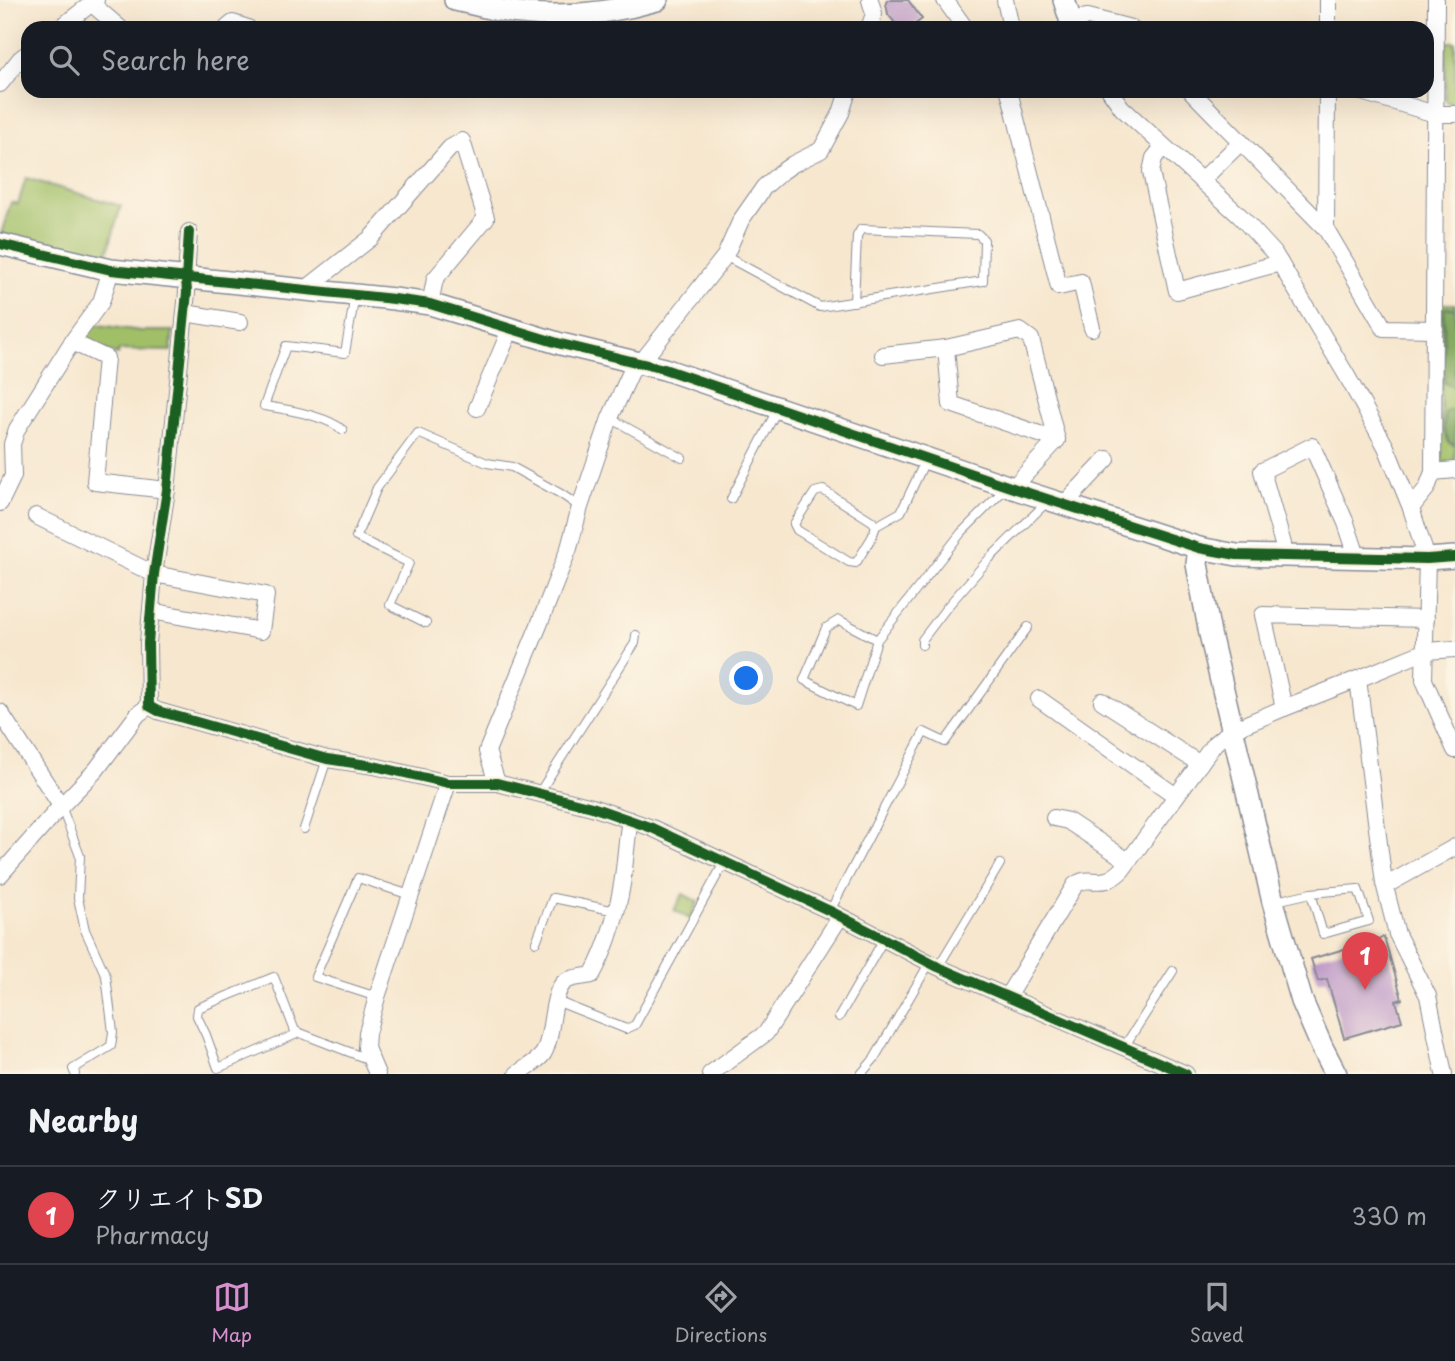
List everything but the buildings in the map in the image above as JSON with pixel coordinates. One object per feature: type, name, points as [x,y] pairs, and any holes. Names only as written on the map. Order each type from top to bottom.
[{"type":"street","points":[[455,0],[500,10],[585,14],[657,0]]},
{"type":"street","points":[[870,0],[874,14],[872,21]]},
{"type":"street","points":[[945,0],[960,21]]},
{"type":"street","points":[[1005,0],[1010,21]]},
{"type":"street","points":[[1328,0],[1328,21]]},
{"type":"street","points":[[1411,508],[1427,488],[1433,472],[1436,0]]},
{"type":"street","points":[[70,21],[94,2],[113,21]]},
{"type":"street","points":[[1069,16],[1103,21]]},
{"type":"street","points":[[0,84],[21,58]]},
{"type":"street","points":[[475,783],[569,548],[610,418],[637,363],[724,256],[741,220],[764,187],[793,164],[821,150],[841,113],[846,98]]},
{"type":"street","points":[[1011,98],[1059,287],[1081,282],[1092,328]]},
{"type":"street","points":[[1115,98],[1163,147],[1240,216],[1274,253],[1362,401],[1386,447],[1411,508],[1427,559],[1424,680],[1454,745]]},
{"type":"street","points":[[1198,98],[1326,229],[1384,328],[1434,329]]},
{"type":"street","points":[[1326,229],[1327,98]]},
{"type":"street","points":[[1381,98],[1435,114],[1455,114]]},
{"type":"street","points":[[310,291],[311,285],[370,238],[450,148],[462,141],[486,218],[435,279],[430,304]]},
{"type":"street","points":[[1201,181],[1240,143]]},
{"type":"street","points":[[1163,147],[1154,158],[1151,172],[1177,291],[1280,263]]},
{"type":"street","points":[[149,706],[148,643],[154,574],[167,490],[187,292],[190,232]]},
{"type":"street","points":[[0,244],[111,270],[430,304],[561,344],[664,369],[926,459],[1199,548],[1237,555],[1427,559],[1455,557]]},
{"type":"street","points":[[0,503],[13,476],[12,444],[18,429],[72,342],[101,302],[111,270]]},
{"type":"street","points":[[185,313],[240,322]]},
{"type":"street","points":[[477,408],[511,328]]},
{"type":"street","points":[[883,355],[946,348],[1020,331],[1031,339],[1057,440]]},
{"type":"street","points":[[72,342],[106,358],[95,481],[167,490]]},
{"type":"street","points":[[946,348],[951,404],[1057,440]]},
{"type":"street","points":[[1010,487],[1057,440]]},
{"type":"street","points":[[1283,556],[1283,544],[1262,471],[1312,446],[1346,523],[1356,557]]},
{"type":"street","points":[[1057,502],[1070,498],[1107,459]]},
{"type":"street","points":[[1433,472],[1455,471]]},
{"type":"street","points":[[36,516],[154,574],[267,595],[261,631],[151,611]]},
{"type":"street","points":[[1199,548],[1197,564],[1210,634],[1273,902],[1301,1001],[1336,1074]]},
{"type":"street","points":[[1284,708],[1263,615],[1426,619]]},
{"type":"street","points":[[1007,997],[1075,885],[1083,880],[1114,878],[1215,743],[1233,730],[1426,651],[1455,649]]},
{"type":"street","points":[[1358,679],[1384,883],[1397,934],[1428,996],[1444,1074]]},
{"type":"street","points":[[1039,699],[1177,796]]},
{"type":"street","points":[[1102,701],[1200,764]]},
{"type":"street","points":[[149,706],[158,711],[327,759],[374,766],[448,783],[497,783],[630,820],[725,861],[934,965],[1186,1074]]},
{"type":"street","points":[[0,875],[96,771],[138,714],[149,706]]},
{"type":"street","points":[[0,712],[61,806]]},
{"type":"street","points":[[487,751],[497,783]]},
{"type":"street","points":[[373,1067],[366,1048],[367,1033],[448,783]]},
{"type":"street","points":[[1054,818],[1068,821],[1128,861]]},
{"type":"street","points":[[517,1074],[543,1054],[562,985],[568,980],[592,975],[598,964],[616,911],[630,820]]},
{"type":"street","points":[[1384,883],[1455,847]]},
{"type":"street","points":[[710,1074],[766,1033],[835,914]]},
{"type":"lane","points":[[724,256],[820,307],[854,302],[982,282],[984,240],[978,234],[861,229],[857,236],[854,302]]},
{"type":"lane","points":[[343,430],[335,423],[284,408],[264,406],[286,346],[345,353],[355,295]]},
{"type":"lane","points":[[731,499],[778,408]]},
{"type":"lane","points":[[610,418],[682,458]]},
{"type":"lane","points":[[426,623],[390,605],[409,563],[356,537],[377,488],[418,433],[487,463],[512,467],[580,507]]},
{"type":"lane","points":[[876,526],[823,490],[815,492],[794,524],[797,530],[849,562],[856,563],[876,526],[901,512],[926,459]]},
{"type":"lane","points":[[877,640],[839,620],[826,628],[804,680],[856,706],[877,640],[961,533],[1010,487]]},
{"type":"lane","points":[[922,645],[922,640],[947,607],[989,559],[1044,505],[1057,502]]},
{"type":"lane","points":[[835,914],[923,732],[945,742],[1028,627]]},
{"type":"lane","points":[[538,793],[635,643],[636,635]]},
{"type":"lane","points":[[304,829],[327,759]]},
{"type":"lane","points":[[61,806],[80,856],[78,898],[85,930],[106,976],[113,1032],[111,1046],[73,1069],[75,1074]]},
{"type":"lane","points":[[556,1001],[626,1029],[635,1025],[725,861]]},
{"type":"lane","points":[[861,1074],[874,1059],[1000,864]]},
{"type":"lane","points":[[377,997],[315,977],[358,878],[410,895]]},
{"type":"lane","points":[[1273,902],[1311,893],[1358,889],[1369,921],[1323,934],[1311,893]]},
{"type":"lane","points":[[536,942],[553,898],[616,911]]},
{"type":"lane","points":[[839,1017],[884,939]]},
{"type":"lane","points":[[1124,1047],[1173,971]]},
{"type":"lane","points":[[299,1033],[218,1068],[197,1016],[198,1009],[274,976],[295,1031],[373,1067]]},
{"type":"green space","points":[[1446,42],[1455,42],[1455,103],[1445,100]]},
{"type":"green space","points":[[26,178],[121,206],[104,264],[1,234],[11,202],[18,204]]},
{"type":"green space","points":[[1441,304],[1455,304],[1455,462],[1445,463],[1441,459]]},
{"type":"green space","points":[[1444,308],[1455,308],[1455,387],[1444,383]]},
{"type":"green space","points":[[92,324],[141,331],[173,331],[171,351],[119,350],[118,355],[87,344],[85,337]]},
{"type":"green space","points":[[1455,411],[1455,445],[1449,443],[1444,430],[1445,412]]},
{"type":"green space","points":[[683,894],[698,902],[690,919],[674,910]]},
{"type":"cycle path","points":[[189,232],[187,292],[148,643],[149,706],[158,711],[327,759],[374,766],[448,783],[497,783],[592,807],[652,828],[830,911],[938,967],[1186,1074]]},
{"type":"cycle path","points":[[0,244],[111,270],[430,304],[561,344],[664,369],[1016,489],[1199,548],[1237,555],[1427,559],[1455,557]]},
{"type":"place","name":"クリエイトSD","points":[[1365,990]]}]
